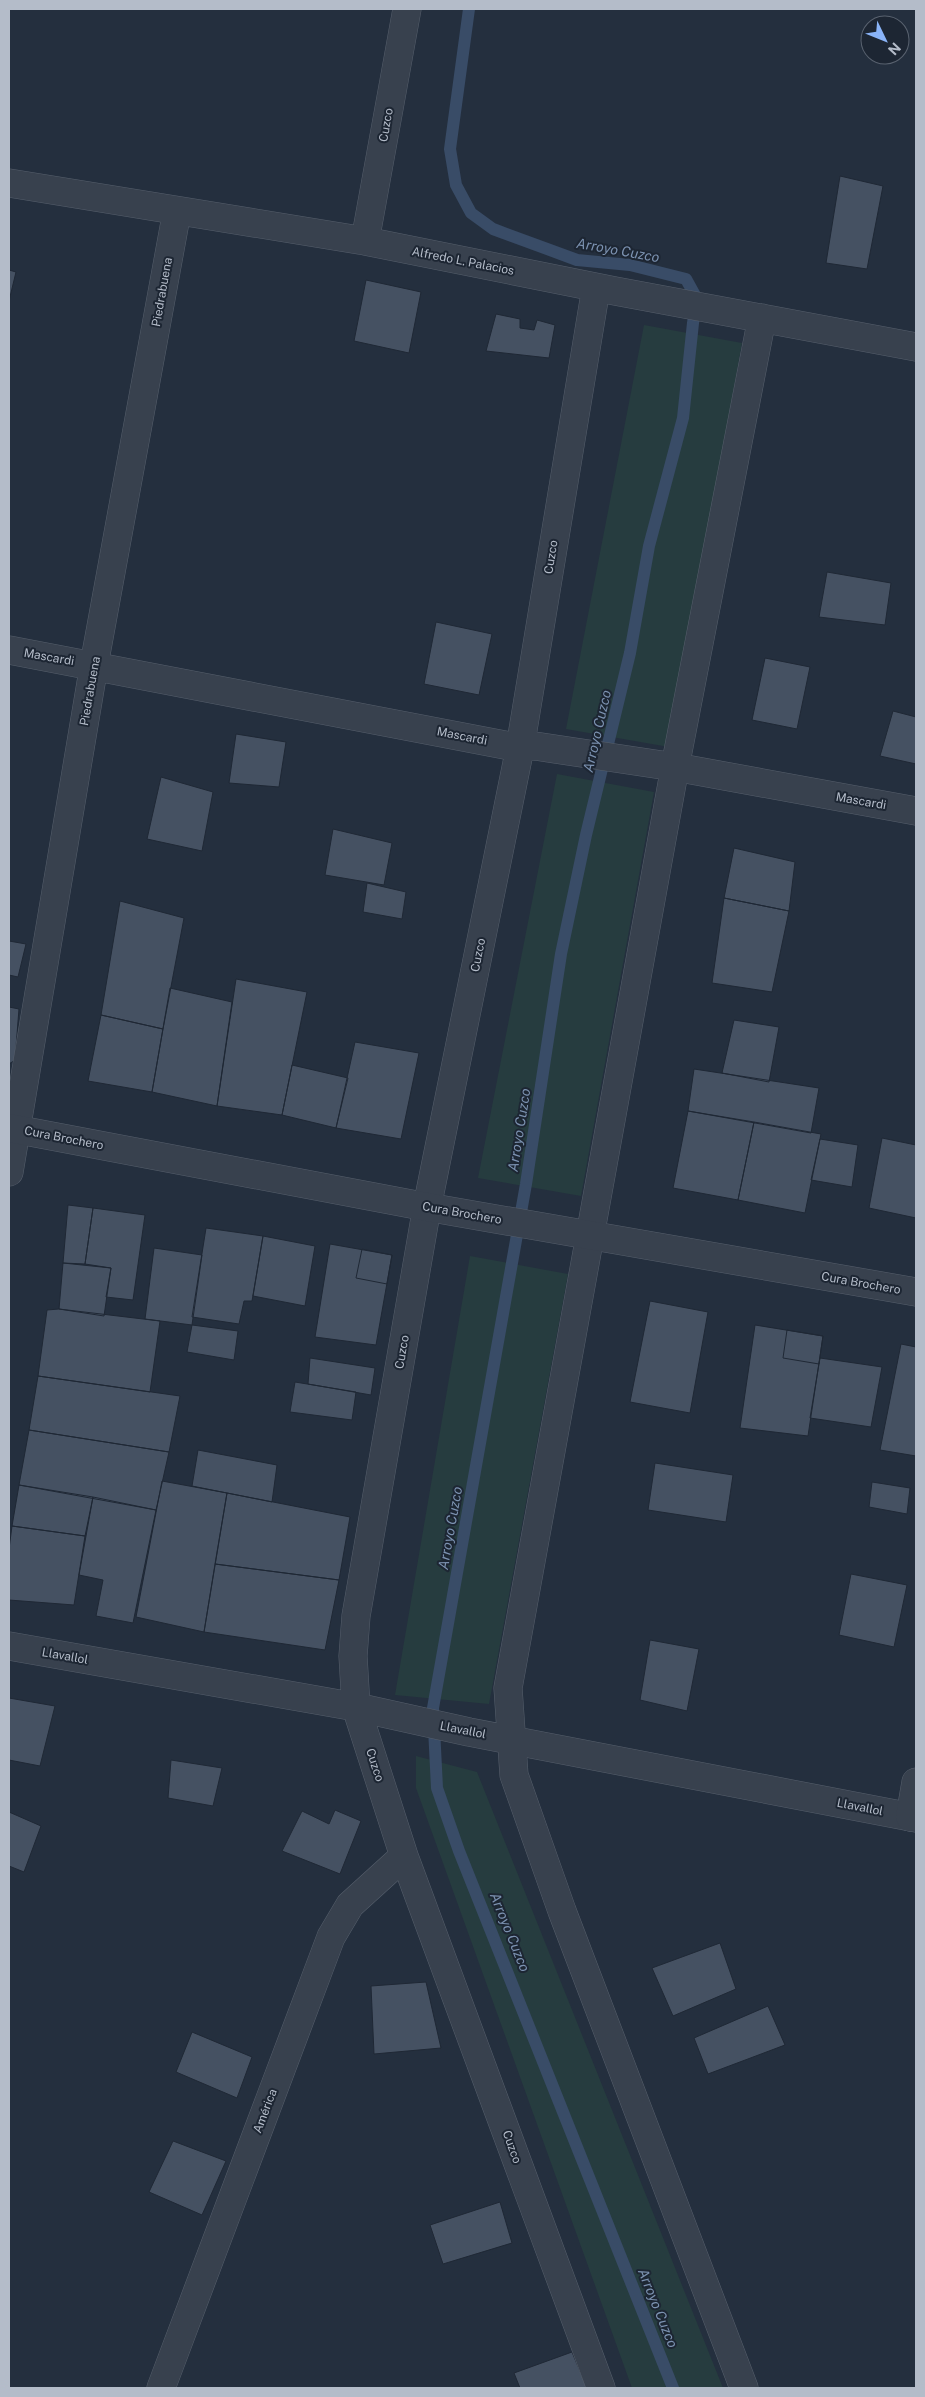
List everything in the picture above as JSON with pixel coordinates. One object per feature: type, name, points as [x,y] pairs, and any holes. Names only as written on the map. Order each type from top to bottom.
[{"type":"street","name":"Cuzco","points":[[365,241],[406,9]]},
{"type":"street","name":"Alfredo L. Palacios","points":[[9,183],[365,241],[605,289],[916,347]]},
{"type":"street","name":"Piedrabuena","points":[[9,1172],[12,1129],[177,211]]},
{"type":"street","name":"Cuzco","points":[[601,2388],[404,1856],[356,1706],[353,1656],[356,1616],[427,1207],[527,747],[605,289]]},
{"type":"street","points":[[744,2388],[562,1911],[514,1775],[510,1739],[508,1688],[591,1237],[668,766],[762,318]]},
{"type":"street","name":"Mascardi","points":[[9,650],[527,747],[668,766],[916,811]]},
{"type":"street","name":"Cura Brochero","points":[[12,1129],[591,1237],[916,1292]]},
{"type":"street","name":"Llavallol","points":[[9,1646],[356,1706],[393,1716],[470,1732],[913,1817]]},
{"type":"street","points":[[913,1817],[916,1782]]},
{"type":"street","name":"América","points":[[161,2388],[331,1937],[350,1905],[404,1856]]},
{"type":"green space","points":[[644,325],[742,343],[669,747],[566,729]]},
{"type":"green space","points":[[557,774],[654,792],[581,1196],[478,1178]]},
{"type":"green space","points":[[470,1256],[568,1274],[489,1704],[395,1695]]},
{"type":"green space","points":[[416,1756],[477,1772],[723,2388],[632,2388],[416,1788]]},
{"type":"building","points":[[840,176],[883,186],[867,269],[826,263]]},
{"type":"building","points":[[9,270],[16,272],[9,301]]},
{"type":"building","points":[[366,280],[421,292],[409,353],[354,341]]},
{"type":"building","points":[[496,314],[520,319],[520,328],[534,330],[537,320],[555,325],[549,358],[486,351]]},
{"type":"building","points":[[827,572],[891,583],[885,625],[819,617]]},
{"type":"building","points":[[436,622],[492,634],[479,695],[424,684]]},
{"type":"building","points":[[765,658],[810,667],[797,729],[752,720]]},
{"type":"building","points":[[893,711],[916,717],[916,764],[880,756]]},
{"type":"building","points":[[236,734],[286,742],[279,787],[229,783]]},
{"type":"building","points":[[161,777],[213,792],[202,851],[147,839]]},
{"type":"building","points":[[333,829],[392,843],[384,885],[325,875]]},
{"type":"building","points":[[734,848],[795,862],[789,911],[724,898]]},
{"type":"building","points":[[367,883],[406,892],[402,919],[363,912]]},
{"type":"building","points":[[724,898],[789,911],[772,992],[712,983]]},
{"type":"building","points":[[120,901],[184,918],[163,1029],[101,1015]]},
{"type":"building","points":[[9,941],[26,944],[18,977],[9,975]]},
{"type":"building","points":[[236,979],[307,992],[282,1115],[217,1106]]},
{"type":"building","points":[[170,988],[232,1002],[217,1106],[152,1092]]},
{"type":"building","points":[[9,1007],[19,1009],[15,1060],[9,1064]]},
{"type":"building","points":[[101,1015],[163,1029],[152,1092],[88,1081]]},
{"type":"building","points":[[734,1020],[779,1027],[769,1082],[722,1073]]},
{"type":"building","points":[[355,1042],[419,1053],[401,1139],[336,1128]]},
{"type":"building","points":[[292,1065],[348,1078],[336,1128],[282,1115]]},
{"type":"building","points":[[694,1069],[819,1088],[811,1133],[688,1111]]},
{"type":"building","points":[[688,1111],[754,1122],[738,1200],[673,1188]]},
{"type":"building","points":[[754,1122],[821,1134],[805,1213],[738,1200]]},
{"type":"building","points":[[882,1138],[916,1145],[916,1218],[869,1208]]},
{"type":"building","points":[[820,1139],[858,1145],[852,1187],[811,1180]]},
{"type":"building","points":[[68,1205],[93,1208],[85,1264],[63,1263]]},
{"type":"building","points":[[93,1208],[145,1215],[133,1300],[106,1297],[111,1268],[85,1264]]},
{"type":"building","points":[[206,1228],[263,1236],[252,1301],[244,1301],[239,1324],[192,1317]]},
{"type":"building","points":[[263,1236],[315,1246],[305,1306],[253,1296]]},
{"type":"building","points":[[330,1244],[392,1255],[376,1345],[315,1337]]},
{"type":"building","points":[[154,1248],[202,1255],[192,1325],[145,1319]]},
{"type":"building","points":[[362,1249],[392,1255],[387,1284],[356,1278]]},
{"type":"building","points":[[63,1263],[111,1268],[104,1316],[59,1309]]},
{"type":"building","points":[[650,1301],[708,1312],[690,1413],[630,1402]]},
{"type":"building","points":[[59,1309],[160,1321],[150,1392],[38,1376],[47,1310]]},
{"type":"building","points":[[192,1325],[238,1331],[234,1360],[187,1352]]},
{"type":"building","points":[[755,1325],[823,1336],[808,1436],[740,1428]]},
{"type":"building","points":[[787,1330],[823,1336],[819,1364],[783,1358]]},
{"type":"building","points":[[901,1344],[916,1347],[916,1456],[880,1450]]},
{"type":"building","points":[[310,1358],[375,1368],[371,1395],[308,1384]]},
{"type":"building","points":[[820,1358],[882,1367],[871,1427],[810,1418]]},
{"type":"building","points":[[38,1376],[180,1396],[169,1452],[29,1430]]},
{"type":"building","points":[[295,1382],[356,1392],[352,1420],[290,1412]]},
{"type":"building","points":[[29,1430],[169,1452],[156,1510],[19,1485]]},
{"type":"building","points":[[198,1450],[277,1465],[272,1502],[192,1486]]},
{"type":"building","points":[[655,1463],[733,1475],[726,1522],[648,1510]]},
{"type":"building","points":[[162,1481],[227,1493],[204,1632],[136,1617]]},
{"type":"building","points":[[872,1482],[910,1488],[907,1514],[869,1507]]},
{"type":"building","points":[[19,1485],[93,1497],[85,1536],[12,1526]]},
{"type":"building","points":[[227,1493],[350,1517],[339,1580],[215,1564]]},
{"type":"building","points":[[93,1497],[156,1510],[133,1623],[96,1616],[103,1580],[79,1575]]},
{"type":"building","points":[[12,1526],[85,1536],[74,1605],[9,1600],[9,1549]]},
{"type":"building","points":[[215,1564],[339,1580],[325,1650],[204,1632]]},
{"type":"building","points":[[851,1574],[907,1585],[894,1647],[839,1635]]},
{"type":"building","points":[[650,1640],[699,1649],[687,1711],[640,1700]]},
{"type":"building","points":[[9,1698],[55,1706],[40,1766],[9,1760]]},
{"type":"building","points":[[171,1760],[222,1768],[213,1806],[168,1798]]},
{"type":"building","points":[[335,1810],[361,1821],[340,1874],[282,1851],[302,1811],[329,1824]]},
{"type":"building","points":[[9,1812],[41,1826],[24,1872],[9,1866]]},
{"type":"building","points":[[720,1943],[736,1989],[673,2016],[652,1968]]},
{"type":"building","points":[[426,1982],[441,2048],[374,2054],[371,1986]]},
{"type":"building","points":[[768,2006],[785,2045],[708,2074],[694,2038]]},
{"type":"building","points":[[192,2032],[252,2057],[237,2098],[176,2072]]},
{"type":"building","points":[[173,2141],[226,2161],[202,2215],[149,2192]]},
{"type":"building","points":[[500,2202],[512,2243],[443,2264],[430,2225]]},
{"type":"building","points":[[572,2352],[587,2388],[520,2388],[514,2373]]},
{"type":"waterway","name":"Arroyo Cuzco","points":[[469,9],[450,149],[456,185],[471,213],[493,229],[577,260],[630,265],[686,279],[697,299],[683,418],[649,546],[630,653],[586,835],[561,954],[526,1184],[433,1708],[437,1788],[459,1851],[673,2388]]}]
